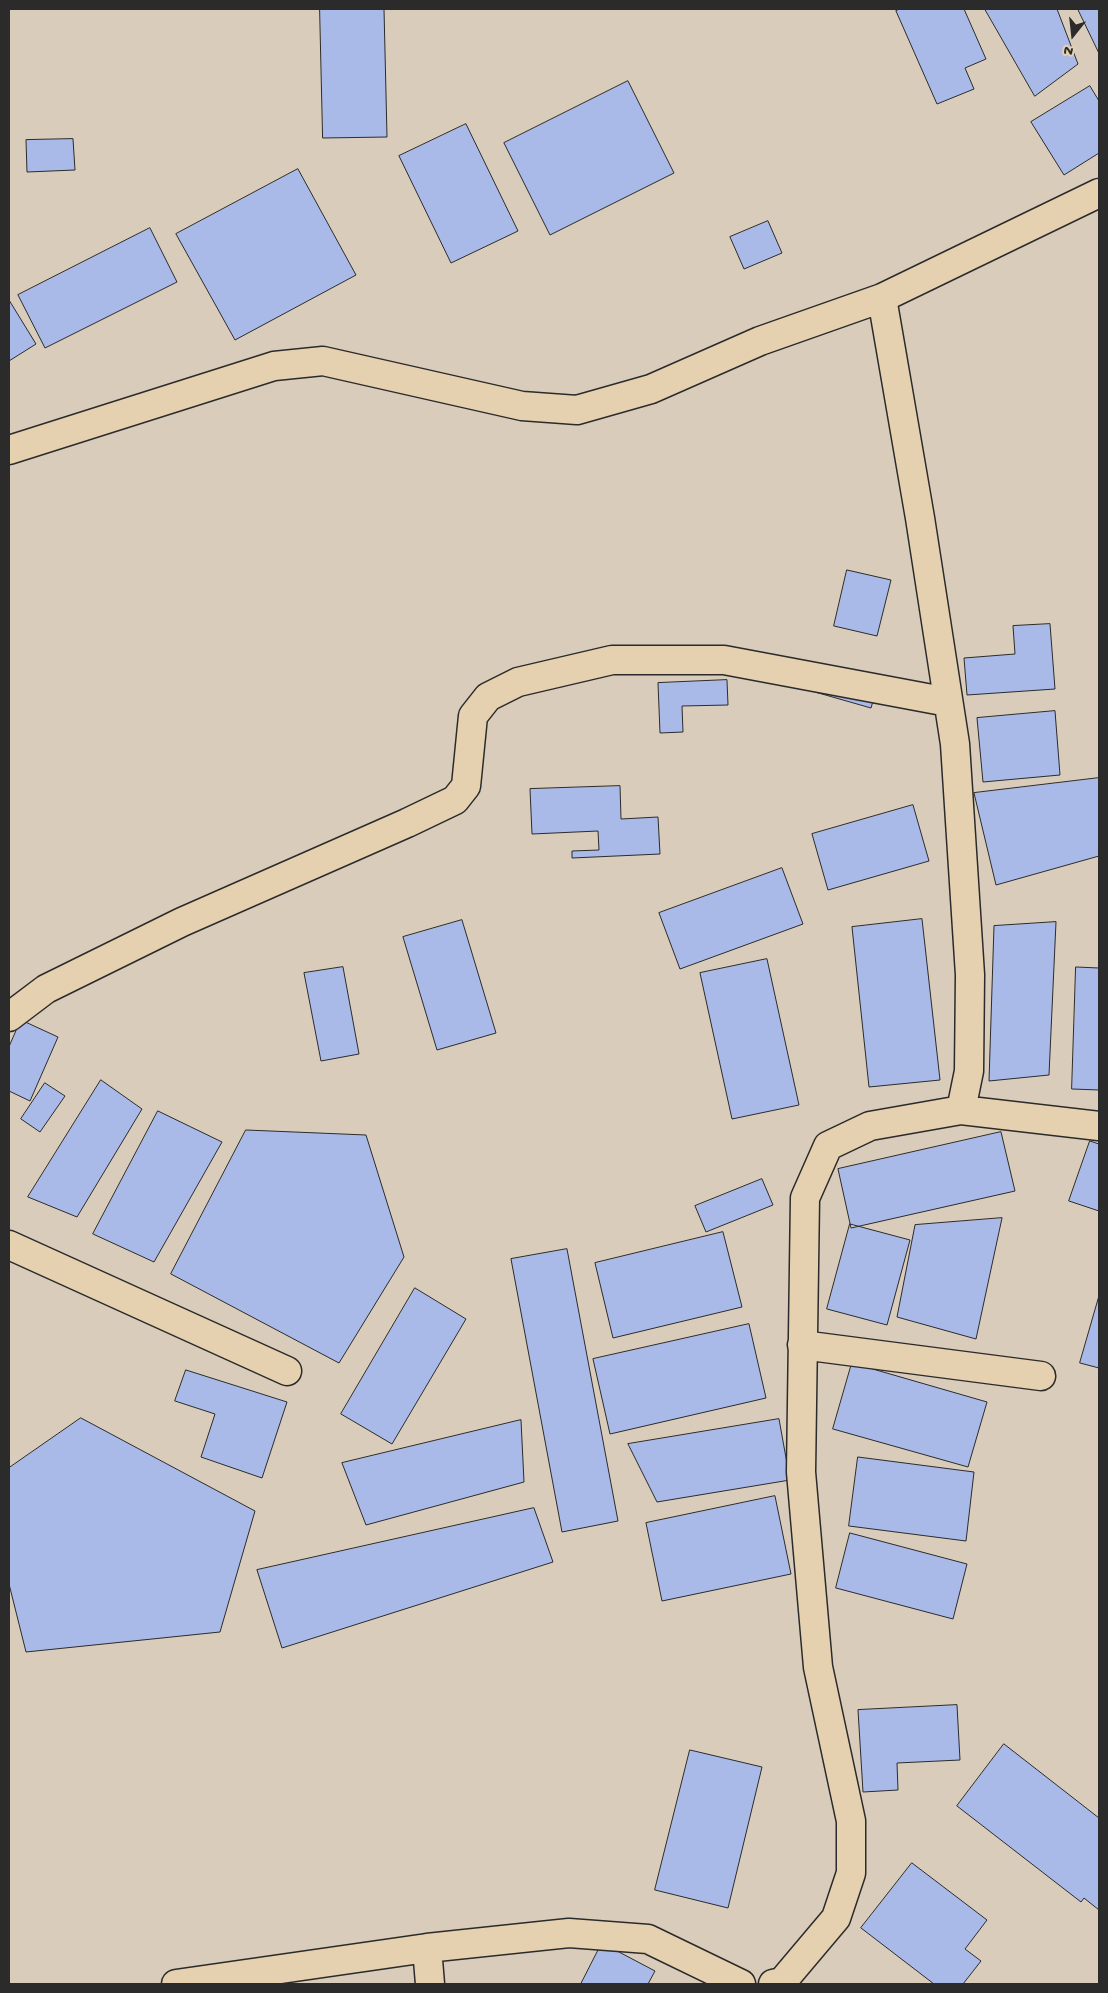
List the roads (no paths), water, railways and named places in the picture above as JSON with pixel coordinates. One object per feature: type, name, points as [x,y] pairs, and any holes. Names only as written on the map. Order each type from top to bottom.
[{"type":"street","points":[[9,450],[274,366],[323,361],[522,406],[577,410],[650,389],[760,341],[882,298],[1099,193]]},
{"type":"street","points":[[882,298],[920,518],[955,744],[970,975],[969,1071],[961,1110]]},
{"type":"street","points":[[9,1017],[46,989],[182,922],[455,800],[466,786],[473,716],[488,697],[518,682],[612,660],[724,660],[948,702]]},
{"type":"street","points":[[779,1984],[836,1918],[851,1873],[851,1821],[818,1666],[800,1472],[805,1198],[828,1146],[870,1126],[961,1110],[1099,1126]]},
{"type":"street","points":[[9,1245],[287,1371]]},
{"type":"street","points":[[802,1345],[1041,1376]]},
{"type":"street","points":[[176,1984],[427,1948],[569,1933],[648,1938],[741,1984]]},
{"type":"street","points":[[427,1948],[430,1984]]}]
